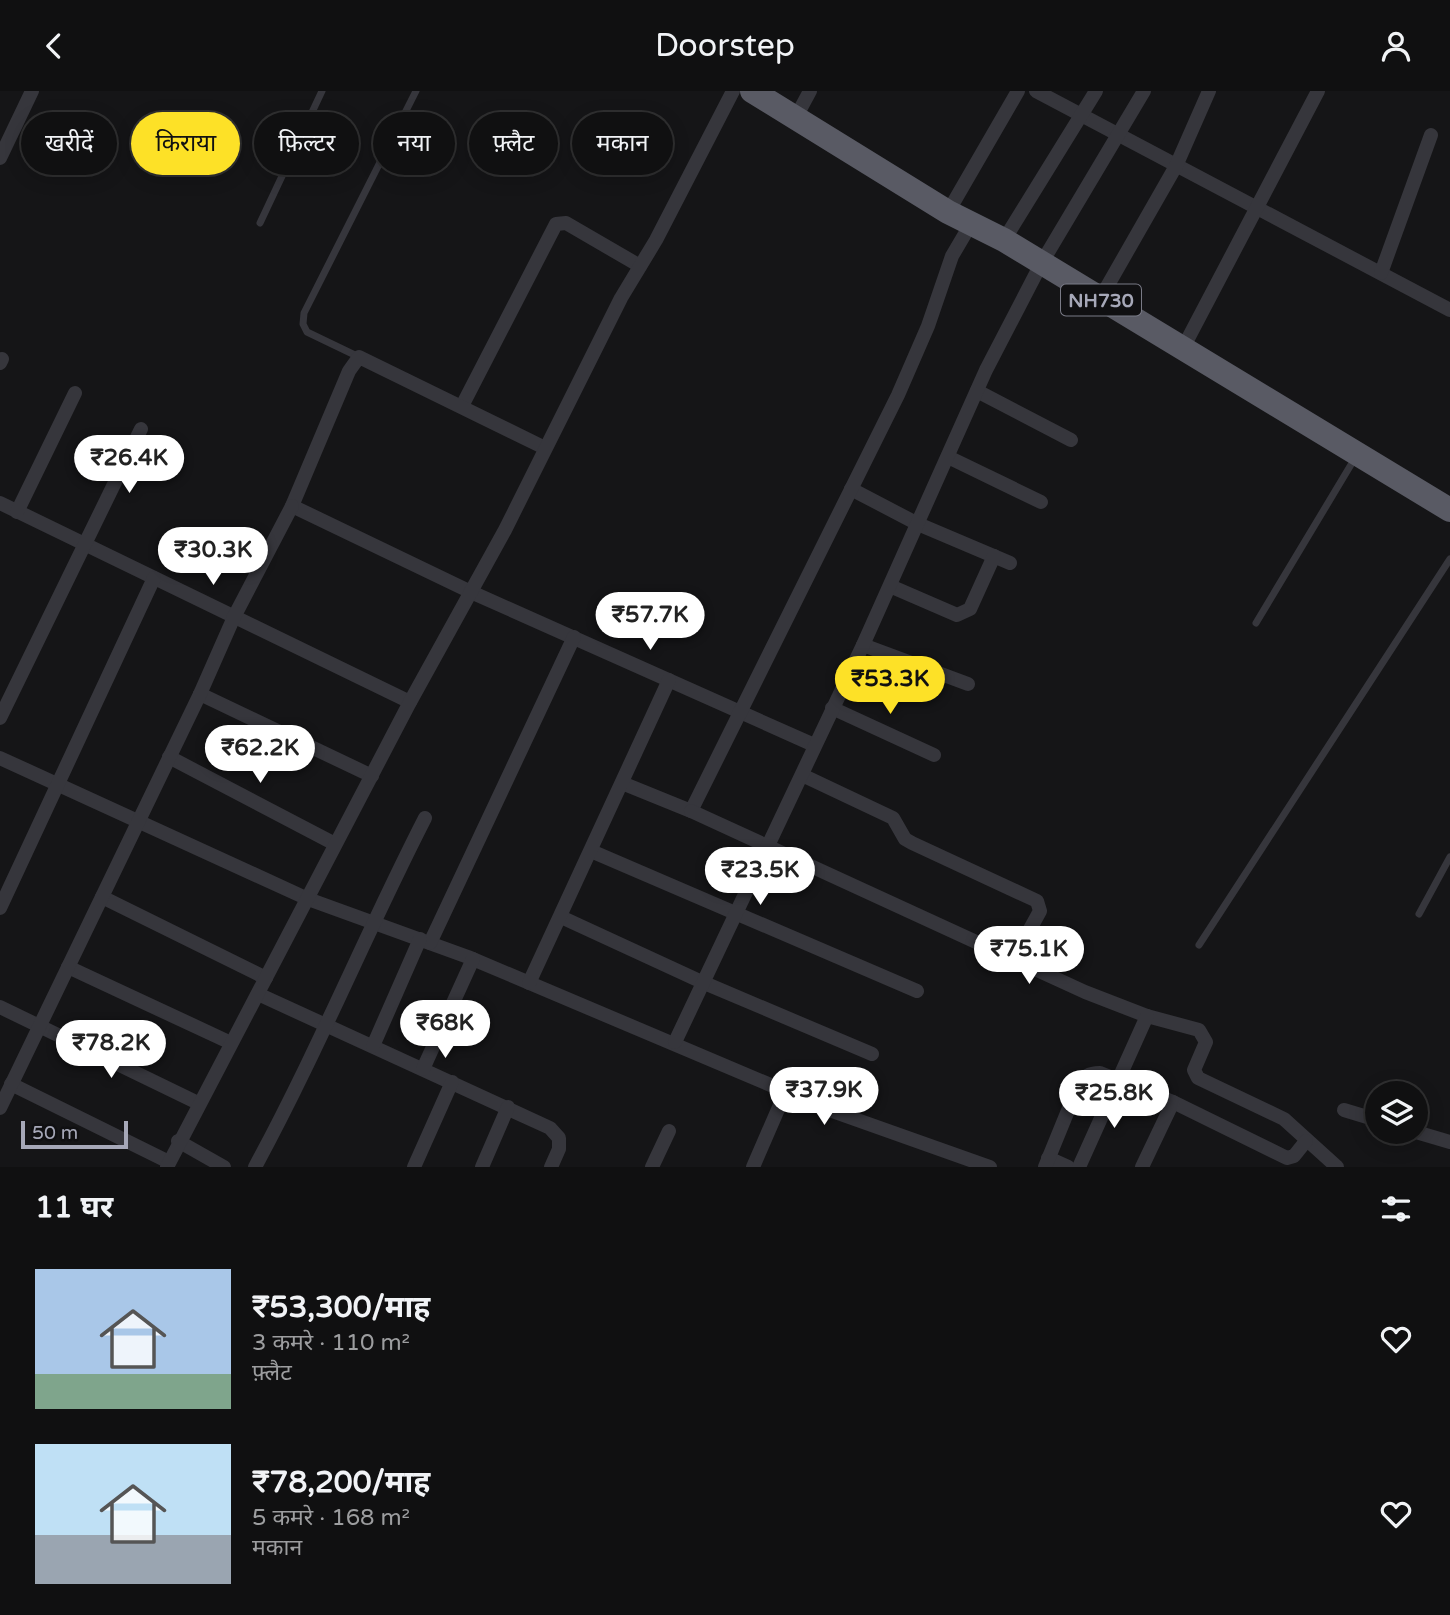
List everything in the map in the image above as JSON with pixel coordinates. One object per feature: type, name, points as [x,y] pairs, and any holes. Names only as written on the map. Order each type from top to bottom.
[{"type":"highway","name":"NH730","points":[[752,91],[948,212],[1004,240],[1450,510]]},
{"type":"street","points":[[0,158],[32,91]]},
{"type":"street","points":[[11,1084],[168,1164],[733,91]]},
{"type":"street","points":[[796,117],[810,91]]},
{"type":"street","points":[[948,212],[1017,91]]},
{"type":"street","points":[[1036,91],[1118,137],[1381,274],[1449,306]]},
{"type":"street","points":[[1004,240],[1096,91]]},
{"type":"street","points":[[675,1042],[766,844],[802,775],[863,645],[977,391],[1041,264],[1144,91]]},
{"type":"street","points":[[1100,299],[1177,166],[1209,91]]},
{"type":"street","points":[[1182,350],[1318,91]]},
{"type":"street","points":[[1381,274],[1431,135]]},
{"type":"street","points":[[691,811],[898,395],[928,326],[952,256],[972,222]]},
{"type":"street","points":[[462,407],[556,224],[566,223],[640,266]]},
{"type":"street","points":[[0,1108],[103,897],[136,821],[201,694],[234,617],[292,506],[349,371],[359,357],[545,448]]},
{"type":"street","points":[[977,391],[1071,440]]},
{"type":"street","points":[[17,512],[75,393]]},
{"type":"street","points":[[1,714],[141,429]]},
{"type":"street","points":[[948,457],[1041,502]]},
{"type":"street","points":[[851,489],[918,524],[1010,563]]},
{"type":"street","points":[[0,503],[410,702]]},
{"type":"street","points":[[292,506],[471,592],[814,745]]},
{"type":"street","points":[[890,586],[957,614],[964,614],[970,609],[994,556]]},
{"type":"street","points":[[0,908],[154,578]]},
{"type":"street","points":[[373,1046],[574,637]]},
{"type":"street","points":[[863,645],[968,684]]},
{"type":"street","points":[[529,983],[669,680]]},
{"type":"street","points":[[201,694],[372,776]]},
{"type":"street","points":[[832,708],[934,755]]},
{"type":"street","points":[[169,757],[335,844]]},
{"type":"street","points":[[0,758],[309,899],[472,959],[675,1042],[832,1111],[990,1167]]},
{"type":"street","points":[[802,775],[893,818],[905,839],[912,843],[1037,901],[1040,911],[1013,960]]},
{"type":"street","points":[[622,783],[766,844],[1013,960],[1147,1016],[1199,1030],[1206,1042],[1194,1070],[1198,1078],[1284,1119],[1337,1167]]},
{"type":"street","points":[[255,1167],[293,1098],[372,920],[425,818]]},
{"type":"street","points":[[592,851],[917,991]]},
{"type":"street","points":[[103,897],[266,978]]},
{"type":"street","points":[[561,917],[702,982],[872,1054]]},
{"type":"street","points":[[423,1069],[472,959]]},
{"type":"street","points":[[68,967],[231,1043]]},
{"type":"street","points":[[258,994],[508,1107],[557,1132],[559,1149],[551,1167]]},
{"type":"street","points":[[0,1007],[198,1103]]},
{"type":"street","points":[[1079,1167],[1147,1016]]},
{"type":"street","points":[[1069,1167],[1047,1163],[1078,1086],[1085,1077],[1100,1073],[1173,1102],[1287,1158],[1294,1156],[1306,1141]]},
{"type":"street","points":[[414,1167],[452,1082]]},
{"type":"street","points":[[753,1167],[786,1091]]},
{"type":"street","points":[[1142,1167],[1173,1102]]},
{"type":"street","points":[[482,1167],[508,1107]]},
{"type":"street","points":[[1344,1110],[1365,1116]]},
{"type":"street","points":[[652,1167],[669,1131]]},
{"type":"street","points":[[1428,1136],[1450,1142]]},
{"type":"street","points":[[178,1141],[224,1167]]},
{"type":"lane","points":[[260,223],[323,91]]},
{"type":"lane","points":[[359,357],[307,332],[303,324],[304,313],[342,243],[416,91]]},
{"type":"lane","points":[[1256,623],[1357,455]]},
{"type":"lane","points":[[1199,945],[1450,559]]},
{"type":"lane","points":[[1419,914],[1450,857]]}]
